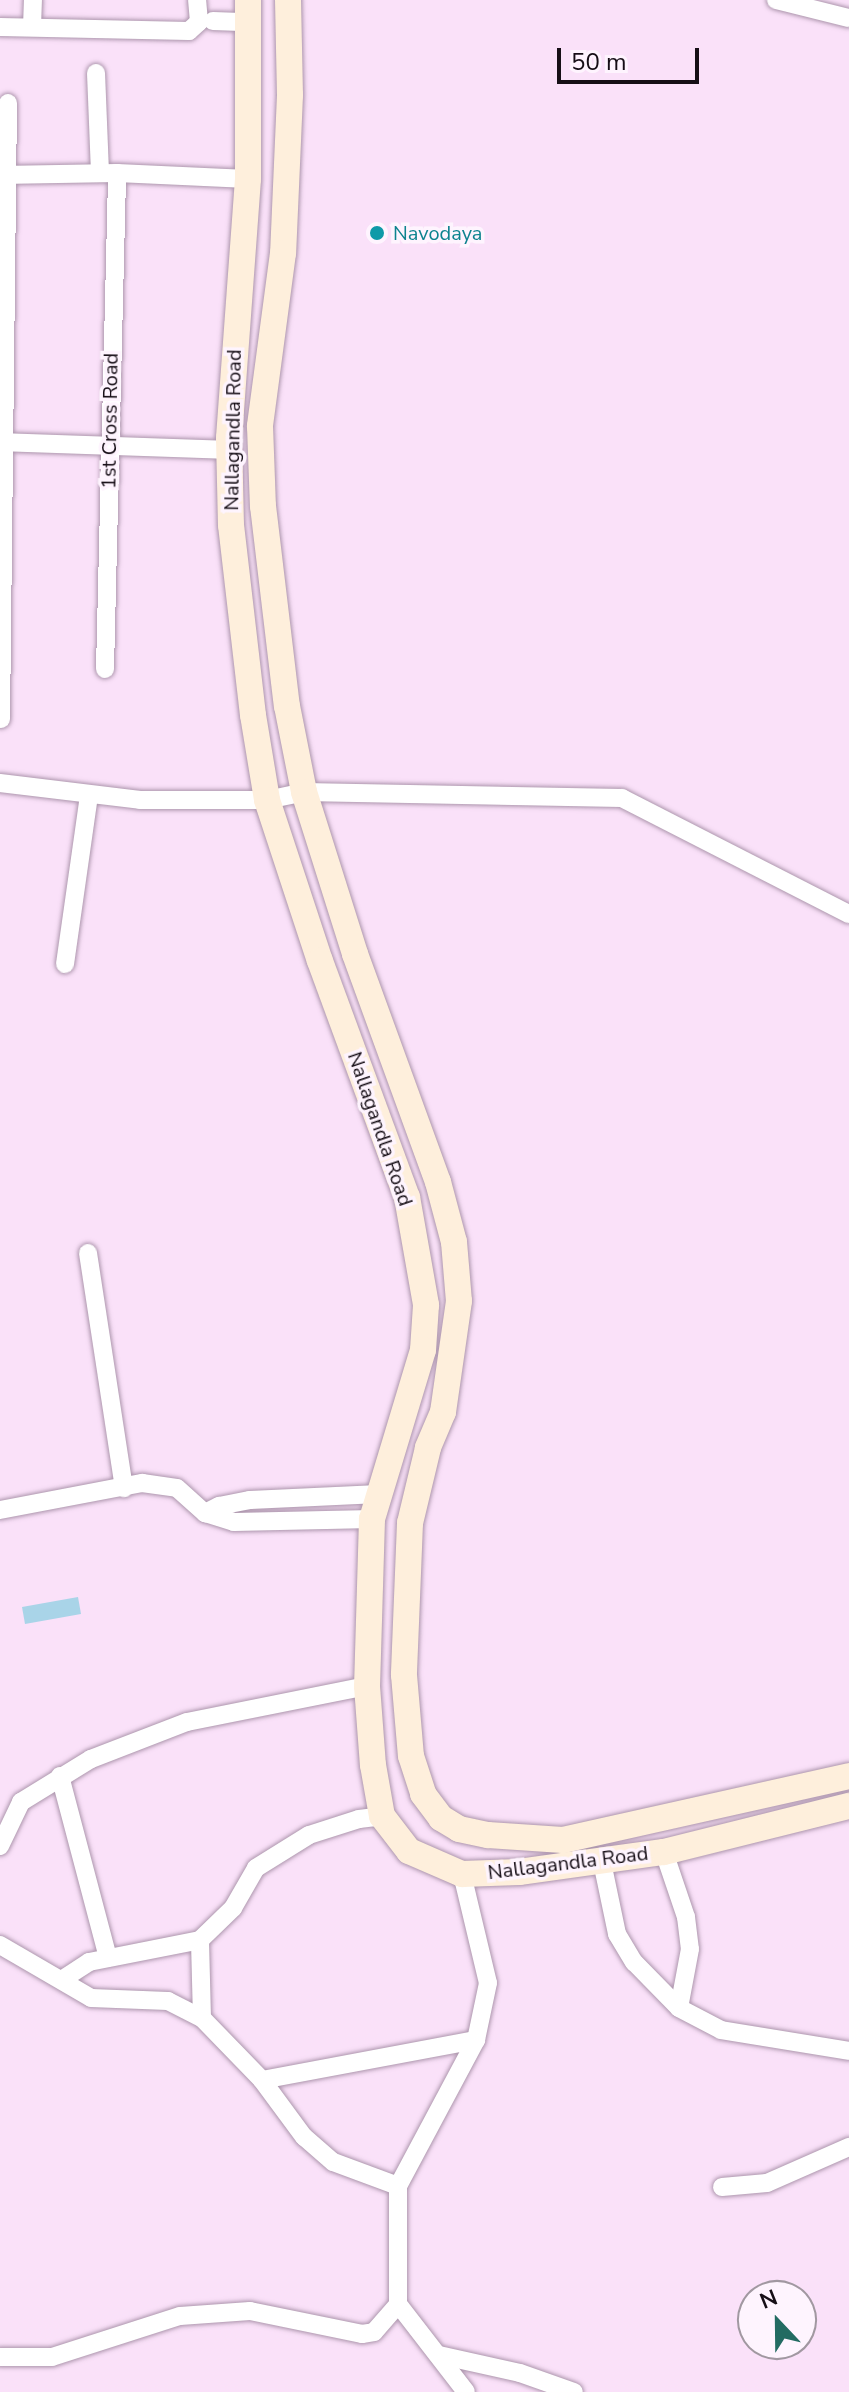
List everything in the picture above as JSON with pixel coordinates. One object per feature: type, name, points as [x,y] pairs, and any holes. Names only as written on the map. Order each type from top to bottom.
[{"type":"main road","name":"Nallagandla Road","points":[[288,0],[290,95],[283,253],[260,426],[263,506],[287,706],[304,792],[355,954],[438,1182],[454,1242],[459,1301],[443,1412],[428,1448],[409,1534],[404,1675],[411,1756],[423,1794],[441,1818],[459,1829],[488,1835],[563,1840],[849,1776]]},
{"type":"main road","name":"Nallagandla Road","points":[[248,11],[248,179],[230,450],[231,525],[267,800],[320,961],[407,1197],[426,1305],[423,1350],[376,1506],[367,1686],[373,1765],[382,1816],[409,1851],[425,1861],[462,1874],[519,1872],[664,1852],[849,1806]]},
{"type":"street","points":[[32,27],[33,0]]},
{"type":"street","points":[[0,27],[189,31],[199,22],[197,0]]},
{"type":"street","points":[[776,0],[849,18]]},
{"type":"street","points":[[213,21],[248,11]]},
{"type":"street","name":"1st Cross Road","points":[[96,73],[108,173],[109,448],[105,669]]},
{"type":"street","points":[[1,719],[4,175],[8,103]]},
{"type":"street","points":[[4,175],[108,173],[248,179]]},
{"type":"street","points":[[3,442],[230,450]]},
{"type":"street","points":[[0,783],[89,796],[267,800],[304,792],[622,798],[849,914]]},
{"type":"street","points":[[65,964],[89,796]]},
{"type":"street","points":[[88,1253],[124,1488]]},
{"type":"street","points":[[0,1510],[142,1483],[177,1488],[205,1513],[234,1522],[376,1506]]},
{"type":"street","points":[[0,1846],[21,1802],[91,1759],[186,1716],[367,1686]]},
{"type":"street","points":[[60,1776],[108,1958]]},
{"type":"street","points":[[63,1979],[89,1962],[200,1940],[233,1908],[256,1868],[309,1835],[359,1819],[382,1816]]},
{"type":"street","points":[[664,1852],[686,1917],[690,1949],[679,2008]]},
{"type":"street","points":[[602,1862],[617,1934],[634,1962],[679,2008],[721,2030],[849,2051]]},
{"type":"street","points":[[462,1874],[488,1983],[476,2040],[398,2186],[398,2304],[466,2392]]},
{"type":"street","points":[[200,1940],[202,2018]]},
{"type":"street","points":[[0,1945],[34,1968],[63,1979],[91,1998],[168,2001],[202,2018],[262,2080],[304,2137],[333,2162],[398,2186]]},
{"type":"street","points":[[262,2080],[476,2040]]},
{"type":"street","points":[[722,2187],[767,2183],[849,2147]]},
{"type":"street","points":[[0,2357],[52,2357],[180,2316],[250,2311],[362,2334],[374,2332],[398,2304]]},
{"type":"street","points":[[439,2355],[520,2373],[574,2392]]},
{"type":"water","points":[[78,1597],[81,1614],[25,1624],[22,1607]]},
{"type":"place","name":"Navodaya","points":[[377,233]]}]
